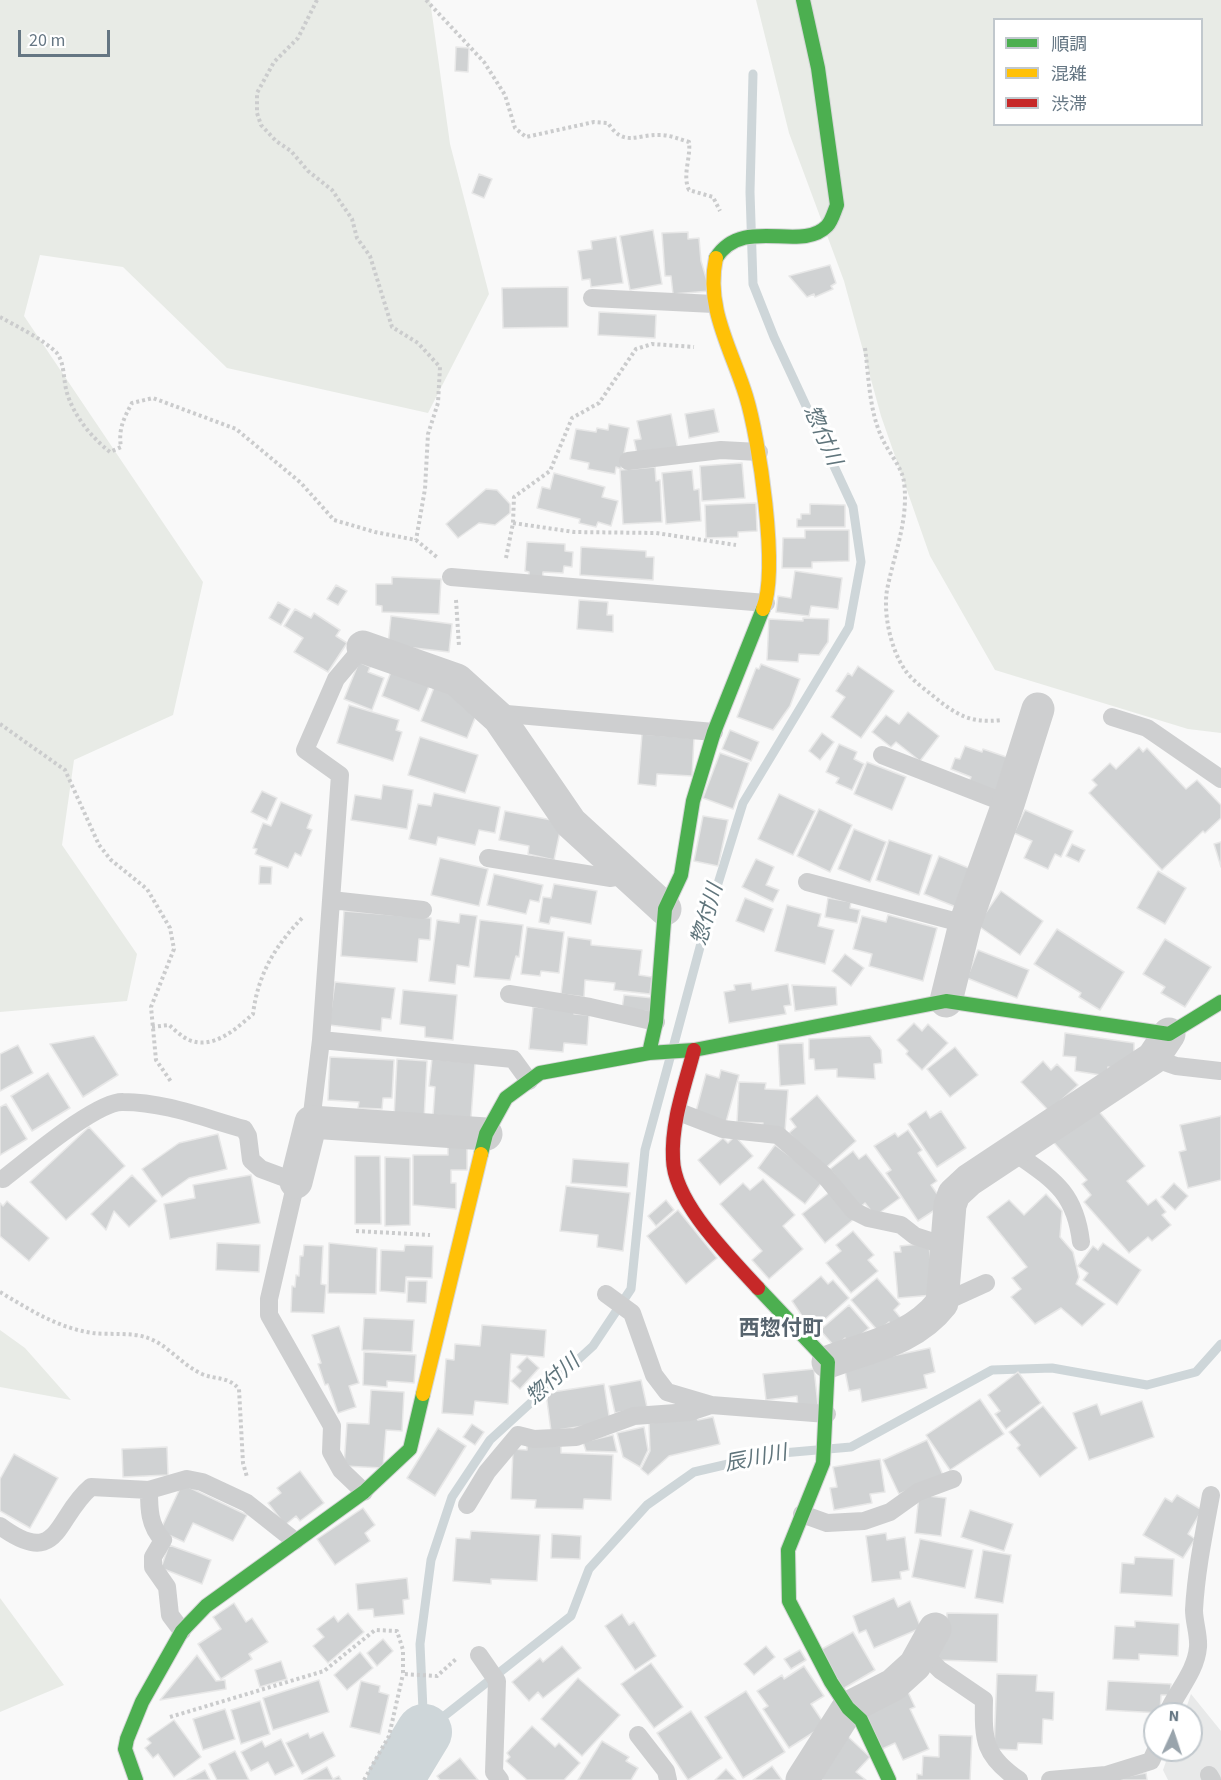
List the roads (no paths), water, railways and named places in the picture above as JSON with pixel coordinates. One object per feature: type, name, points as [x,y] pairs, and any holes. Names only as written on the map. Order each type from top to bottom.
[{"type":"street","points":[[652,1053],[665,909],[681,875],[693,801],[714,732],[766,603],[768,548],[759,452],[746,395],[724,340],[714,304],[715,260],[723,247],[738,238],[817,234],[829,225],[837,205],[818,68],[804,0]]},
{"type":"street","points":[[363,647],[457,680],[495,714],[571,823],[665,909]]},
{"type":"street","points":[[946,1001],[965,924],[1036,717]]},
{"type":"street","points":[[130,1778],[125,1749],[129,1731],[151,1685],[182,1631],[206,1606],[364,1492],[410,1449],[486,1134],[506,1098],[540,1073],[652,1053],[690,1050],[946,1001],[1161,1046]]},
{"type":"street","points":[[828,1362],[918,1328],[942,1303],[950,1205],[954,1194],[969,1180],[1014,1152],[1221,1002]]},
{"type":"street","points":[[690,1050],[672,1159],[674,1173],[704,1225],[828,1362],[824,1463],[789,1550],[789,1601],[848,1708],[861,1720],[889,1780]]},
{"type":"street","points":[[296,1182],[311,1122],[486,1134]]},
{"type":"street","points":[[802,1780],[848,1708],[893,1685],[915,1665],[928,1640]]},
{"type":"lane","points":[[592,298],[714,304]]},
{"type":"lane","points":[[628,461],[721,450],[759,452]]},
{"type":"lane","points":[[451,577],[503,579],[766,603]]},
{"type":"lane","points":[[311,1122],[321,1040],[340,775],[305,750],[336,679],[363,647]]},
{"type":"lane","points":[[495,714],[714,732]]},
{"type":"lane","points":[[1112,717],[1147,728],[1221,779]]},
{"type":"lane","points":[[882,755],[1008,804]]},
{"type":"lane","points":[[488,858],[611,878],[628,875]]},
{"type":"lane","points":[[807,882],[965,924]]},
{"type":"lane","points":[[331,900],[423,910]]},
{"type":"lane","points":[[509,994],[590,1007],[656,1022]]},
{"type":"lane","points":[[321,1040],[513,1059],[529,1081]]},
{"type":"lane","points":[[1161,1046],[1176,1066],[1220,1071]]},
{"type":"lane","points":[[3,1179],[87,1116],[120,1101],[175,1108],[244,1129],[248,1136],[251,1160],[261,1169],[296,1182],[269,1299],[269,1315],[332,1426],[331,1452],[341,1470],[364,1492]]},
{"type":"lane","points":[[679,1112],[723,1129],[778,1135],[825,1176],[854,1211],[868,1218],[901,1225],[915,1236],[946,1246]]},
{"type":"lane","points":[[1014,1152],[1059,1184],[1075,1214],[1081,1242]]},
{"type":"lane","points":[[942,1303],[986,1283]]},
{"type":"lane","points":[[606,1294],[632,1313],[654,1375],[667,1392],[711,1405],[826,1419]]},
{"type":"lane","points":[[467,1505],[487,1472],[518,1435],[534,1439],[576,1437],[634,1416],[690,1412],[711,1405]]},
{"type":"lane","points":[[0,1526],[19,1539],[41,1543],[56,1536],[76,1499],[91,1487],[149,1490],[187,1479],[202,1482],[258,1511],[295,1541]]},
{"type":"lane","points":[[802,1514],[827,1523],[864,1521],[890,1512],[918,1492],[953,1479]]},
{"type":"lane","points":[[149,1490],[149,1511],[156,1533],[163,1540],[153,1557],[153,1567],[167,1587],[170,1615],[182,1631]]},
{"type":"lane","points":[[1172,1702],[1192,1671],[1198,1647],[1195,1604],[1211,1496]]},
{"type":"lane","points":[[928,1640],[940,1670],[984,1700],[983,1733],[996,1764],[1019,1780]]},
{"type":"lane","points":[[479,1655],[497,1681],[494,1772],[500,1780]]},
{"type":"lane","points":[[638,1735],[666,1771],[668,1780]]},
{"type":"lane","points":[[1050,1780],[1078,1779],[1130,1770],[1149,1762]]},
{"type":"waterway","name":"惣付川","points":[[674,1044],[711,906],[743,803],[849,627],[861,562],[853,507],[774,337],[753,284],[750,192],[753,74]]},
{"type":"waterway","name":"惣付川","points":[[424,1732],[420,1644],[431,1560],[452,1497],[490,1440],[593,1346],[631,1289],[645,1150],[670,1058]]},
{"type":"waterway","name":"辰川川","points":[[424,1732],[571,1616],[589,1569],[647,1505],[694,1472],[771,1454],[851,1447],[992,1370],[1052,1368],[1147,1385],[1196,1372],[1221,1344]]},
{"type":"waterway","name":"辰川川","points":[[395,1780],[424,1732]]},
{"type":"district","name":"西惣付町","points":[[781,1330]]}]
